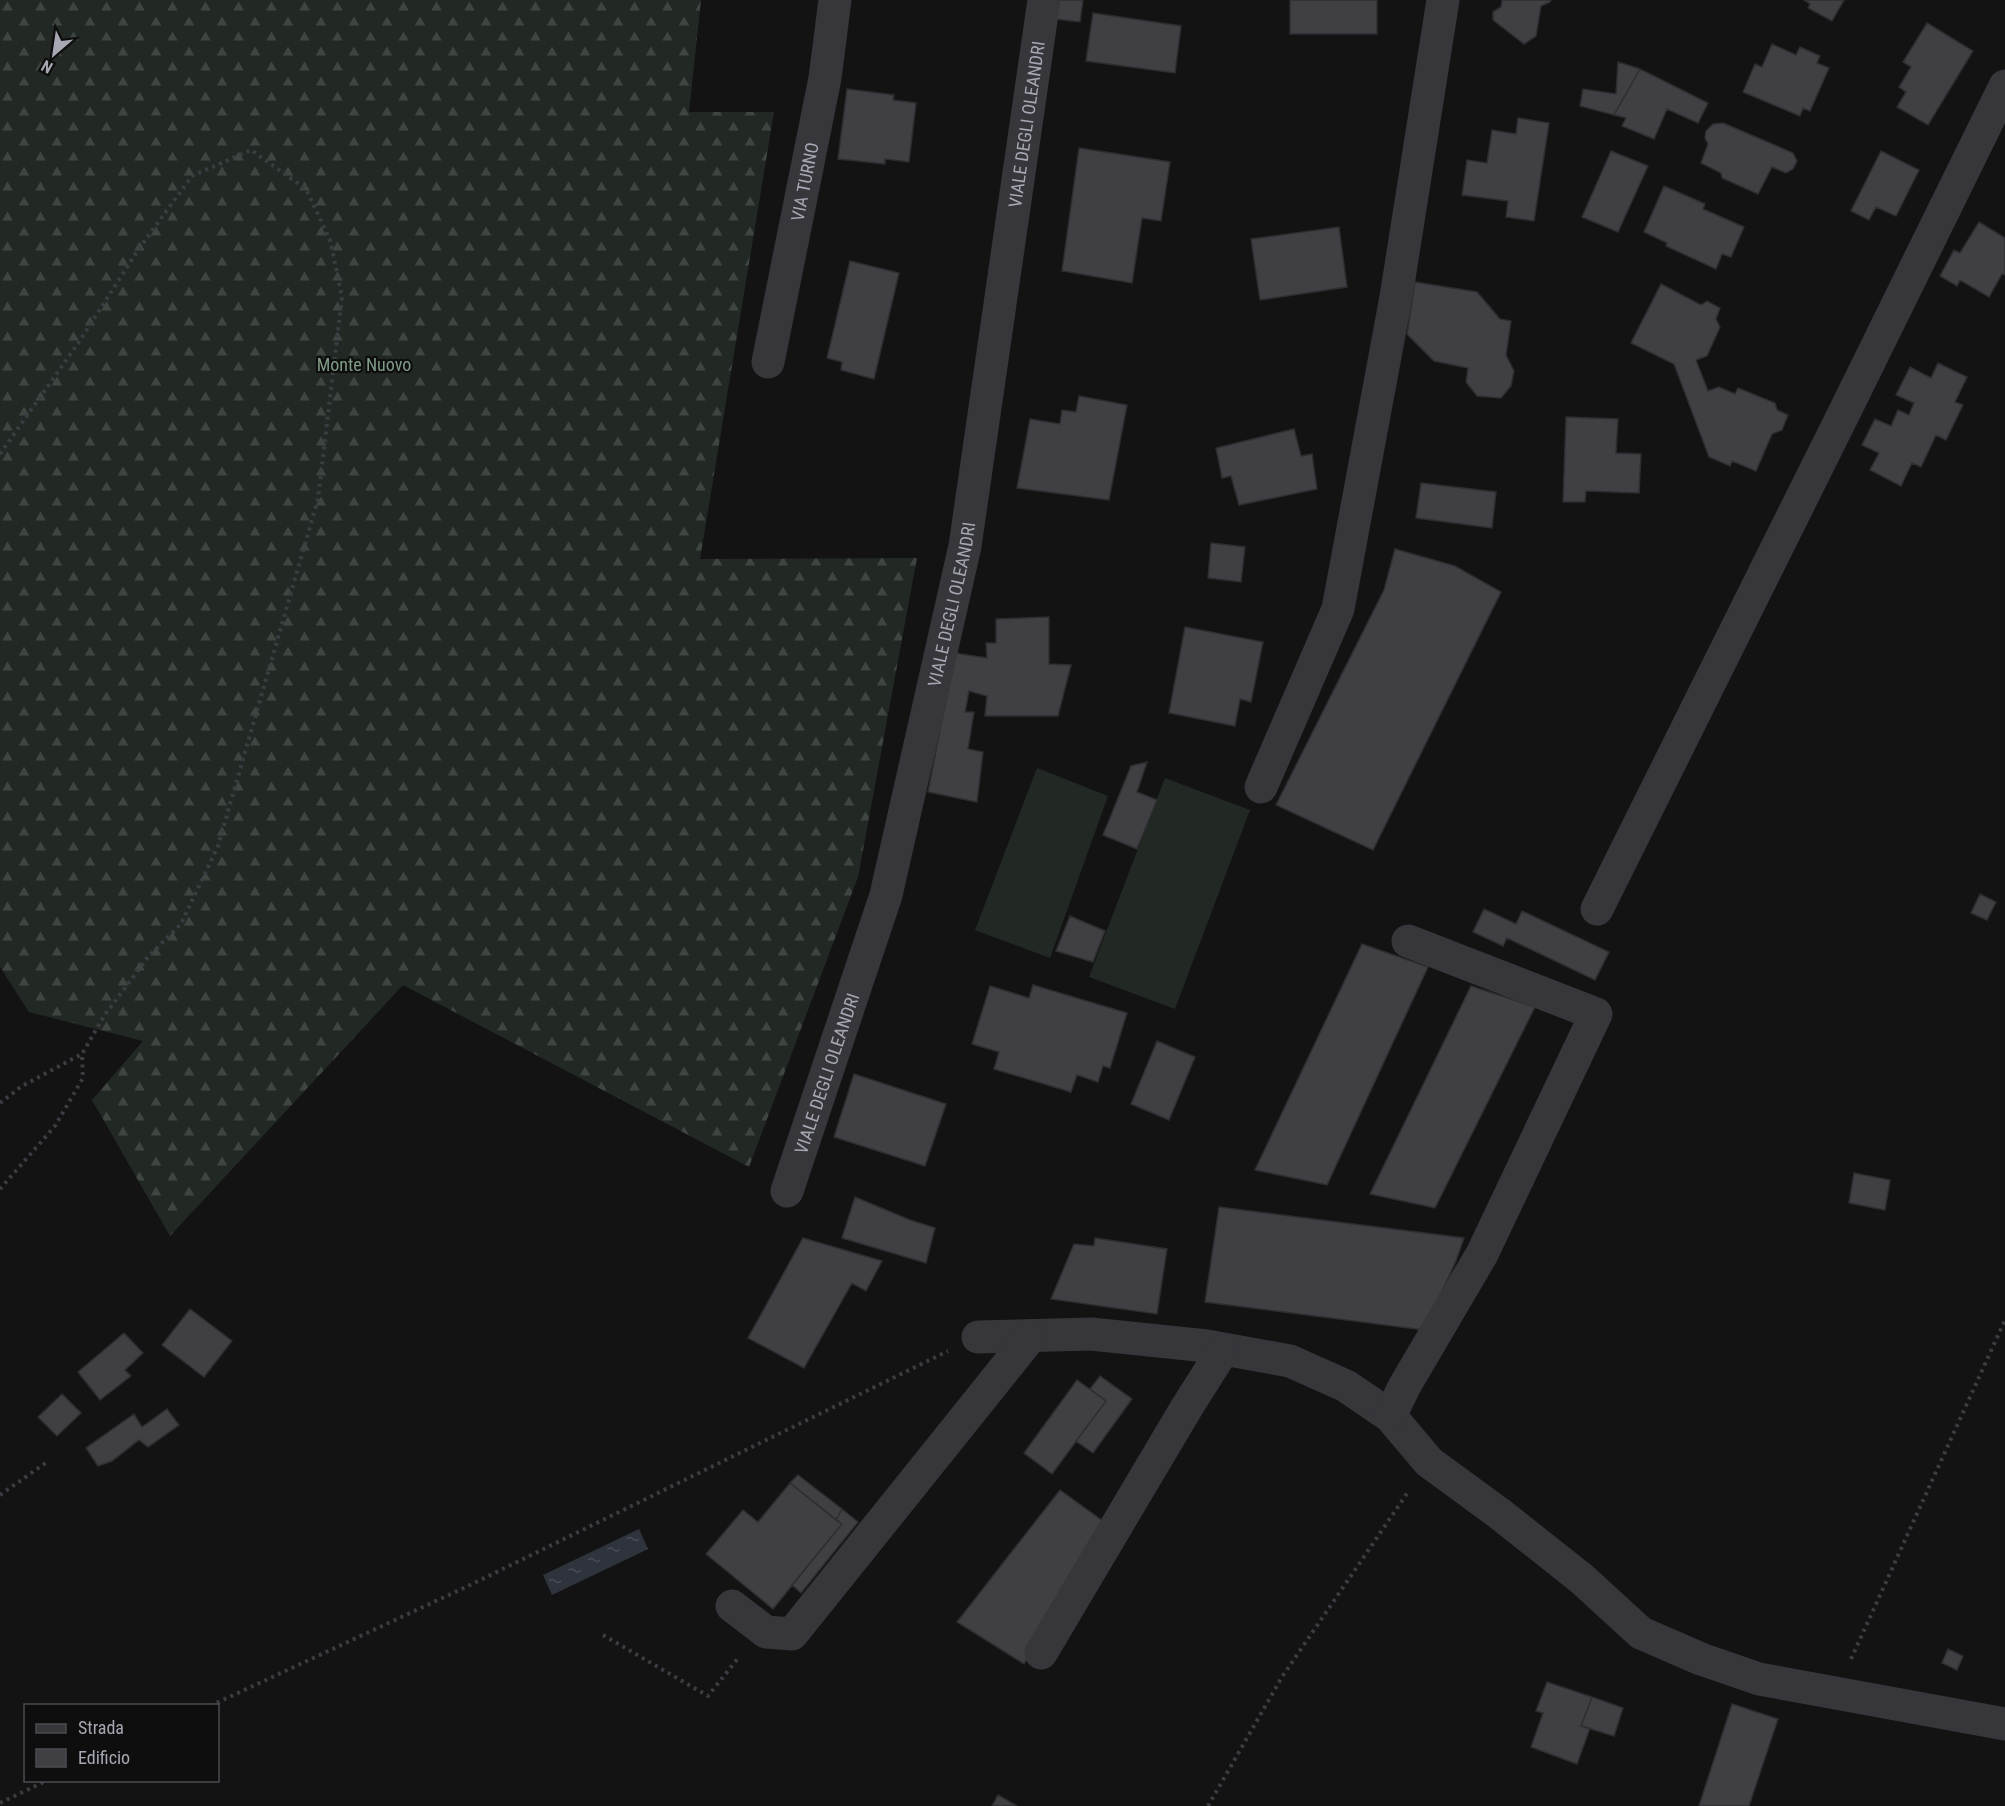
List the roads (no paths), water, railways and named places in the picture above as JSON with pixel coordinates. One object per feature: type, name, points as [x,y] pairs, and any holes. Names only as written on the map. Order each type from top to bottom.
[{"type":"street","name":"VIA TURNO","points":[[768,362],[825,78],[835,0]]},
{"type":"street","name":"VIALE DEGLI OLEANDRI","points":[[787,1191],[886,895],[965,546],[1044,0]]},
{"type":"street","points":[[1261,787],[1338,609],[1396,297],[1443,0]]},
{"type":"street","points":[[1597,909],[2005,86]]},
{"type":"street","points":[[1390,1416],[1404,1387],[1482,1254],[1596,1014],[1408,941]]},
{"type":"street","points":[[978,1337],[1091,1334],[1223,1350],[1290,1361],[1346,1386],[1390,1416],[1429,1462],[1500,1514],[1582,1579],[1641,1633],[1701,1659],[1759,1678],[2005,1724]]},
{"type":"street","points":[[732,1606],[766,1632],[792,1634],[1031,1336]]},
{"type":"street","points":[[1041,1653],[1223,1350]]},
{"type":"water","points":[[639,1529],[648,1549],[552,1595],[543,1575]]},
{"type":"park label","name":"Monte Nuovo","points":[[364,364]]}]
